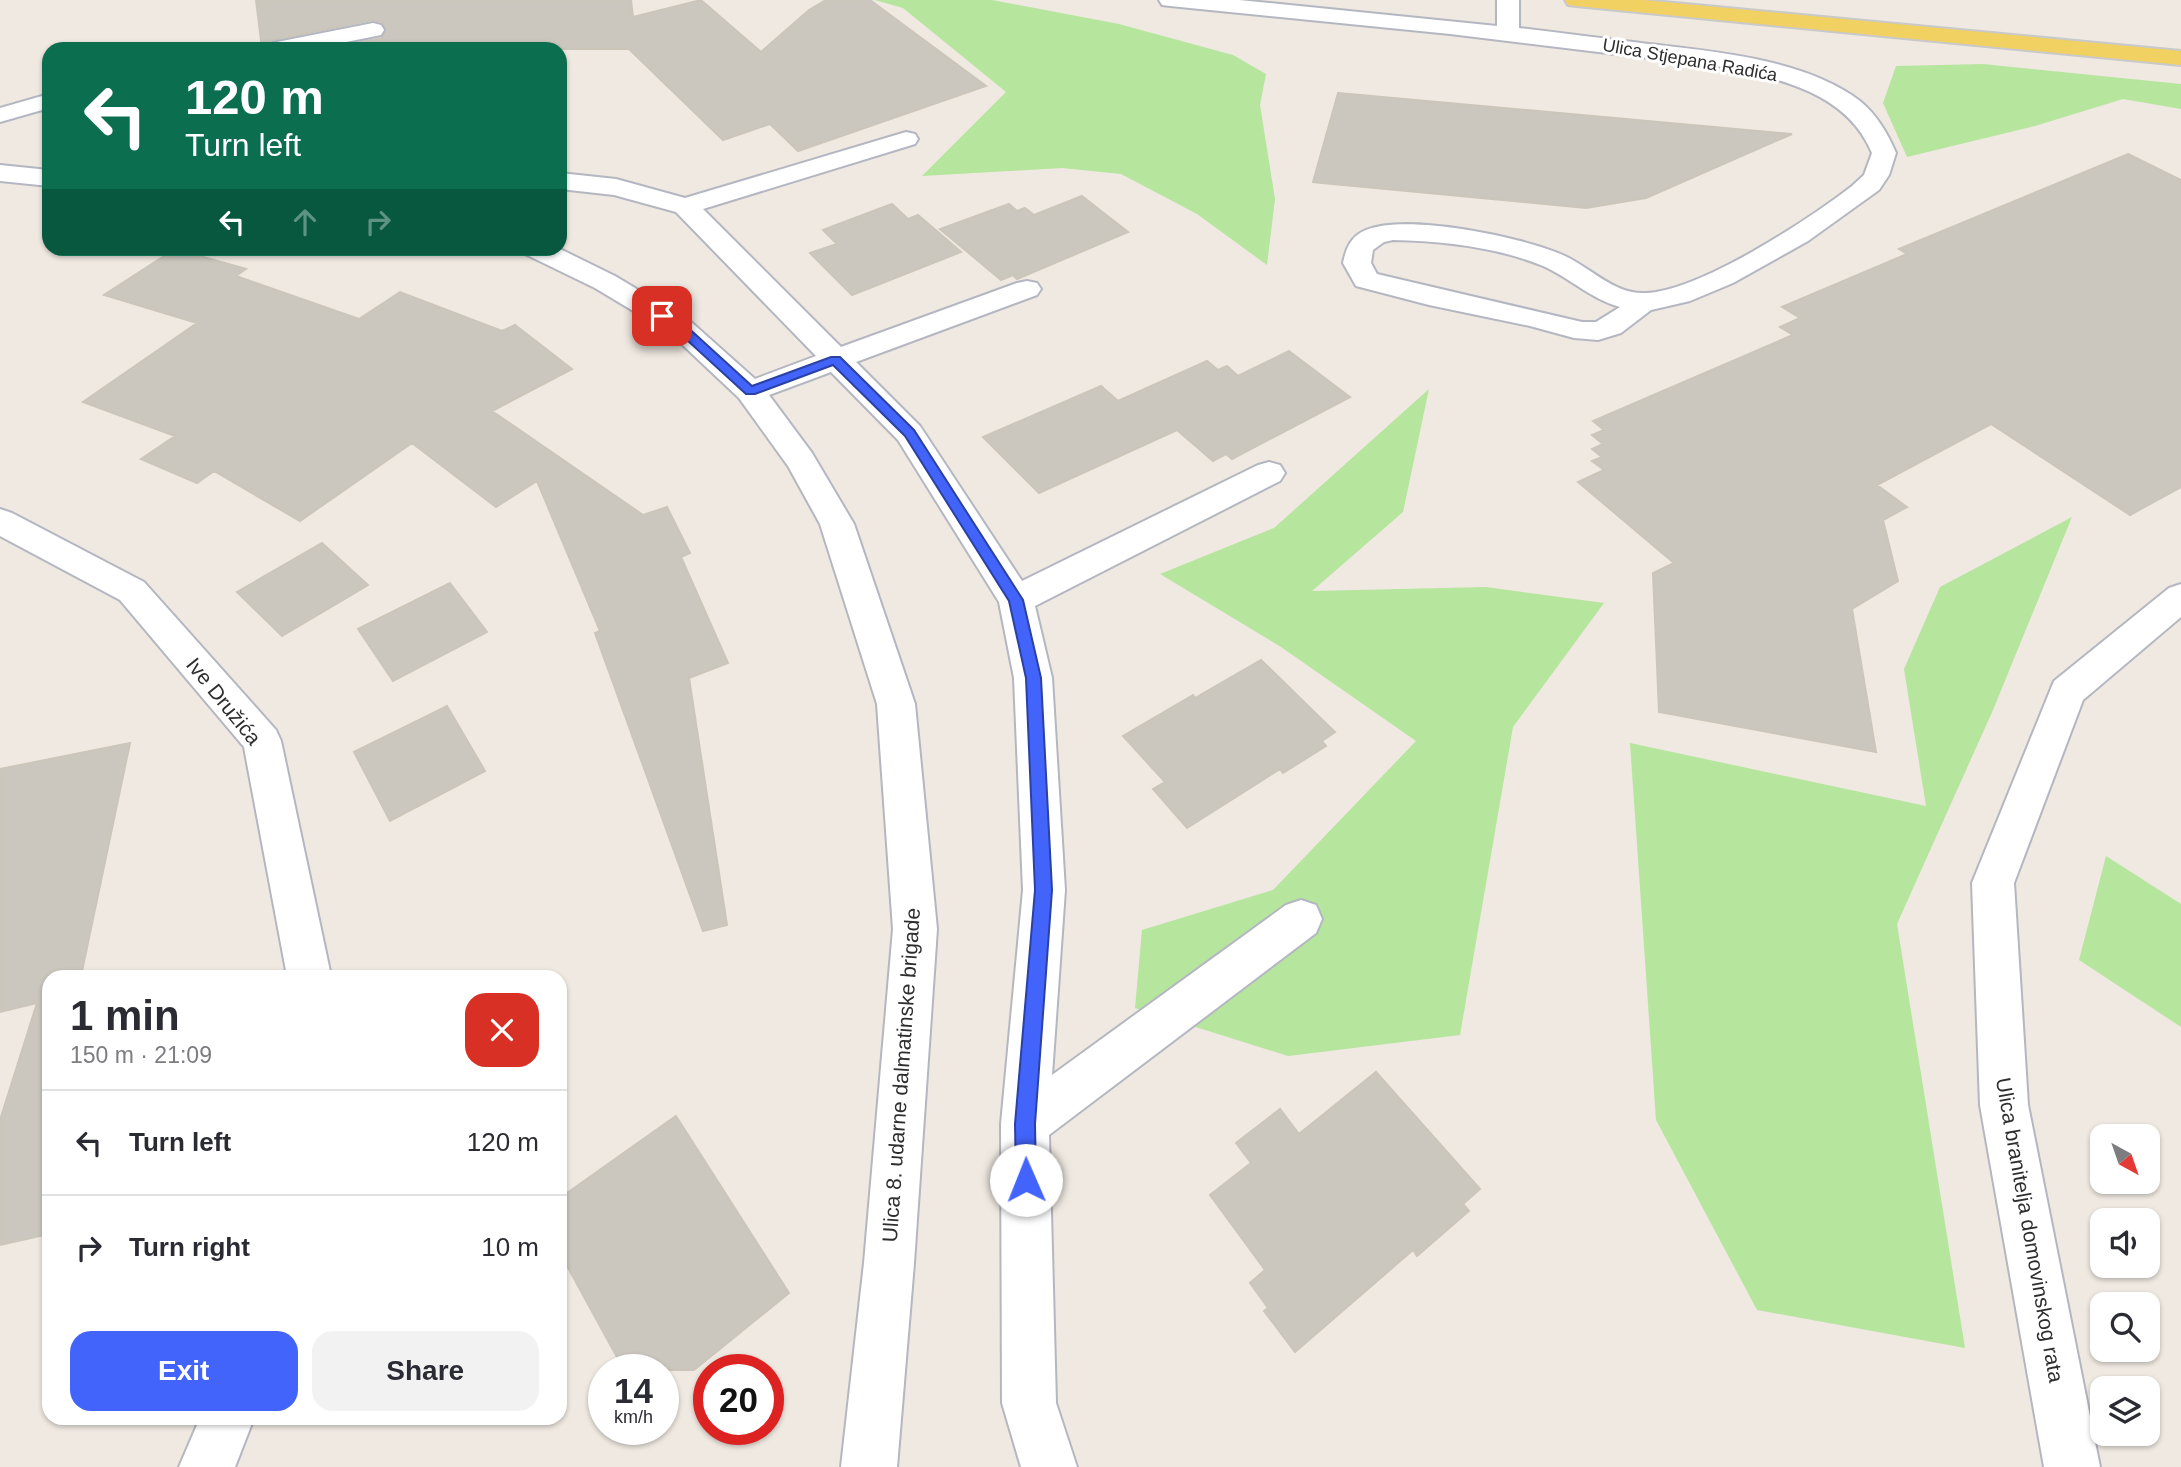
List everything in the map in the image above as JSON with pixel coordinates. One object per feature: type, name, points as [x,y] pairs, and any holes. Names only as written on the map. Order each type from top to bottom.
[{"type":"main road","name":"Ulica Stjepana Radića","points":[[1576,0],[2181,58]]},
{"type":"main road","points":[[1687,0],[1731,14]]},
{"type":"street","name":"Ulica Stjepana Radića","points":[[1170,0],[1508,33],[1758,68],[1825,90],[1850,105],[1875,129],[1884,153],[1874,179],[1834,212],[1787,243],[1671,299],[1643,302],[1611,297],[1553,260],[1504,246],[1449,237],[1399,232],[1376,235],[1360,247],[1357,263],[1366,280],[1407,293],[1538,319],[1571,329],[1599,331],[1618,322],[1643,302]]},
{"type":"street","points":[[1508,0],[1508,33]]},
{"type":"street","points":[[312,42],[373,30]]},
{"type":"street","points":[[0,115],[42,103]]},
{"type":"street","points":[[0,115],[42,118]]},
{"type":"street","points":[[567,182],[616,187],[685,205],[906,139]]},
{"type":"street","points":[[0,173],[42,177]]},
{"type":"street","points":[[685,205],[909,433],[1016,600],[1033,678],[1044,890],[1025,1124],[1029,1403],[1049,1467]]},
{"type":"street","name":"Ulica 8. udarne dalmatinske brigade","points":[[551,256],[605,282],[680,327],[750,391],[801,461],[837,524],[896,704],[915,929],[889,1263],[869,1467]]},
{"type":"street","points":[[750,391],[1027,289]]},
{"type":"street","points":[[1016,600],[1269,473]]},
{"type":"street","name":"Ive Družića","points":[[0,522],[132,591],[262,741],[308,970]]},
{"type":"street","name":"Ulica branitelja domovinskog rata","points":[[2072,1467],[2004,1105],[1993,883],[2067,691],[2181,597]]},
{"type":"street","points":[[1025,1124],[1301,919]]},
{"type":"street","points":[[207,1467],[224,1425]]},
{"type":"green space","points":[[875,0],[992,0],[1119,24],[1233,55],[1266,74],[1260,105],[1275,199],[1267,265],[1197,214],[1121,174],[1062,168],[922,176],[1006,92],[903,8]]},
{"type":"green space","points":[[1983,64],[2181,84],[2181,109],[2123,99],[2035,126],[1907,157],[1883,103],[1896,66]]},
{"type":"green space","points":[[1429,389],[1403,512],[1312,591],[1486,587],[1604,603],[1513,727],[1460,1035],[1288,1056],[1135,1008],[1142,930],[1273,890],[1416,741],[1281,647],[1160,574],[1274,528]]},
{"type":"green space","points":[[2072,517],[1993,710],[1897,924],[1965,1348],[1757,1310],[1656,1120],[1630,743],[1926,806],[1904,669],[1940,587]]},
{"type":"green space","points":[[2106,856],[2181,904],[2181,1027],[2079,960]]},
{"type":"building","points":[[256,0],[631,0],[633,17],[701,0],[761,52],[809,10],[826,0],[870,0],[986,86],[798,151],[770,124],[723,140],[629,49],[567,49],[567,42],[361,42],[382,38],[386,29],[382,22],[372,20],[261,42]]},
{"type":"building","points":[[1338,93],[1792,134],[1646,198],[1586,208],[1313,182]]},
{"type":"building","points":[[2128,154],[2181,180],[2181,487],[2130,515],[1991,424],[1877,485],[1907,507],[1883,520],[1898,581],[1852,609],[1876,752],[1659,712],[1653,573],[1674,563],[1578,482],[1604,470],[1592,461],[1602,457],[1592,449],[1603,444],[1592,435],[1604,430],[1593,421],[1793,335],[1780,327],[1800,318],[1782,307],[1907,254],[1899,249]]},
{"type":"building","points":[[1082,196],[1128,232],[1017,279],[1013,275],[1001,280],[940,229],[1009,204],[1017,211],[1025,208],[1034,215]]},
{"type":"building","points":[[892,204],[908,219],[918,215],[961,252],[852,295],[810,253],[837,244],[823,230]]},
{"type":"building","points":[[164,256],[200,256],[246,269],[236,276],[359,319],[400,292],[502,331],[515,325],[572,369],[492,411],[643,515],[667,507],[690,553],[681,557],[728,663],[689,678],[727,925],[703,931],[595,633],[600,631],[537,481],[496,507],[412,443],[300,521],[214,471],[197,483],[141,459],[175,436],[83,402],[197,323],[104,295]]},
{"type":"building","points":[[1289,351],[1350,397],[1232,459],[1226,454],[1213,461],[1177,430],[1039,493],[983,437],[1101,386],[1118,401],[1207,361],[1218,370],[1227,366],[1238,376]]},
{"type":"building","points":[[322,543],[368,585],[282,636],[237,592]]},
{"type":"building","points":[[450,583],[487,632],[393,681],[358,629]]},
{"type":"building","points":[[1261,660],[1335,732],[1322,741],[1326,746],[1283,773],[1280,769],[1187,828],[1153,789],[1165,782],[1123,736],[1193,695],[1195,698]]},
{"type":"building","points":[[447,706],[485,771],[390,821],[354,752]]},
{"type":"building","points":[[130,743],[82,970],[42,970],[42,1236],[0,1245],[0,1120],[37,1003],[0,1012],[0,769]]},
{"type":"building","points":[[1376,1072],[1480,1189],[1463,1204],[1469,1211],[1417,1256],[1413,1250],[1295,1352],[1264,1311],[1268,1308],[1250,1283],[1265,1270],[1210,1195],[1251,1163],[1236,1143],[1280,1109],[1299,1134]]},
{"type":"building","points":[[676,1116],[789,1293],[714,1354],[693,1354],[693,1370],[679,1370],[679,1354],[615,1354],[567,1266],[567,1193]]},
{"type":"route","points":[[662,316],[680,327],[750,391],[835,360],[909,433],[1016,600],[1033,678],[1044,890],[1025,1124],[1026,1180]]}]
